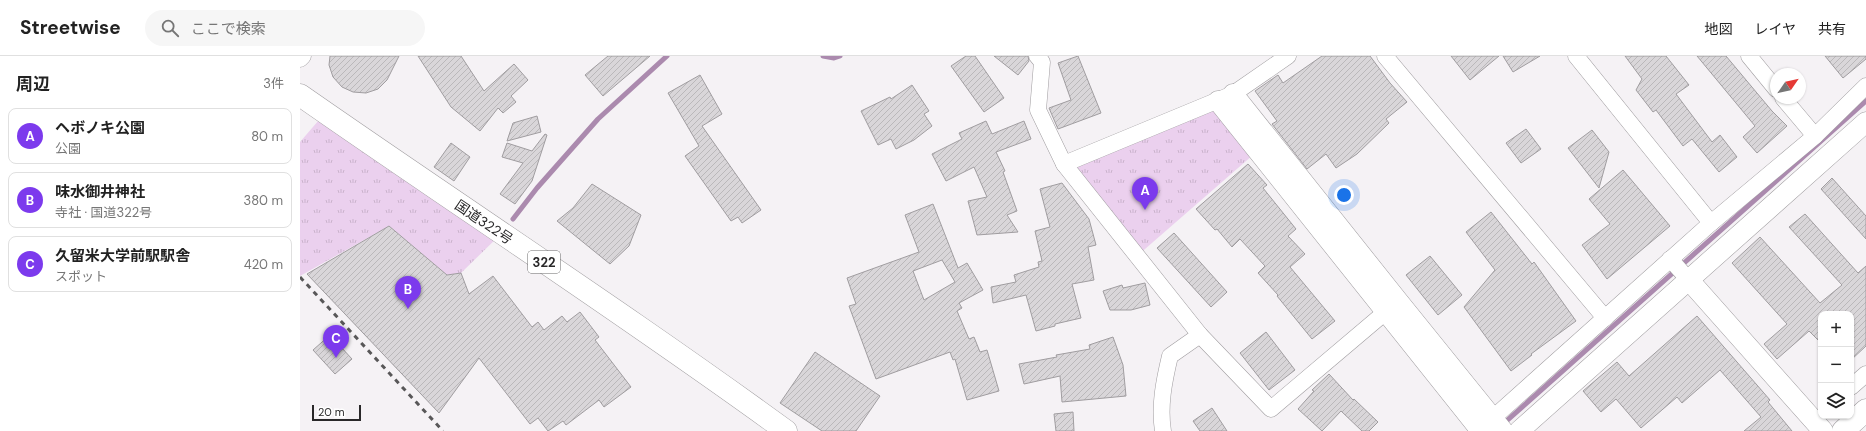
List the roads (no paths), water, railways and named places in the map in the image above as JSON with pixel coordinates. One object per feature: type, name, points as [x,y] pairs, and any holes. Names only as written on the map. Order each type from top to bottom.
[{"type":"highway","name":"国道322号","points":[[300,95],[441,193],[704,371],[786,431]]},
{"type":"highway","points":[[1843,431],[1866,410]]},
{"type":"street","points":[[300,59],[303,56]]},
{"type":"street","points":[[1036,56],[1042,62],[1038,110],[1064,164],[1200,335],[1270,409],[1391,307]]},
{"type":"street","points":[[1064,164],[1226,98],[1288,56]]},
{"type":"street","points":[[1386,56],[1605,318]]},
{"type":"street","points":[[1576,56],[1711,223]]},
{"type":"street","points":[[1749,56],[1770,82]]},
{"type":"street","points":[[1226,98],[1487,427],[1670,259],[1815,136],[1866,86]]},
{"type":"street","points":[[1788,104],[1815,136]]},
{"type":"street","points":[[1519,431],[1866,122]]},
{"type":"street","points":[[1670,259],[1819,422]]},
{"type":"street","points":[[1162,431],[1161,419],[1164,381],[1170,356],[1200,335]]},
{"type":"street","points":[[1854,384],[1866,374]]},
{"type":"waterway","points":[[513,219],[537,188],[598,119],[667,56]]},
{"type":"waterway","points":[[823,56],[834,58],[840,56]]},
{"type":"waterway","points":[[1502,425],[1866,101]]},
{"type":"railway","points":[[300,277],[443,431]]},
{"type":"place","name":"ヘボノキ公園","points":[[1145,210]]},
{"type":"place","name":"味水御井神社","points":[[408,309]]},
{"type":"place","name":"久留米大学前駅駅舎","points":[[336,358]]}]
